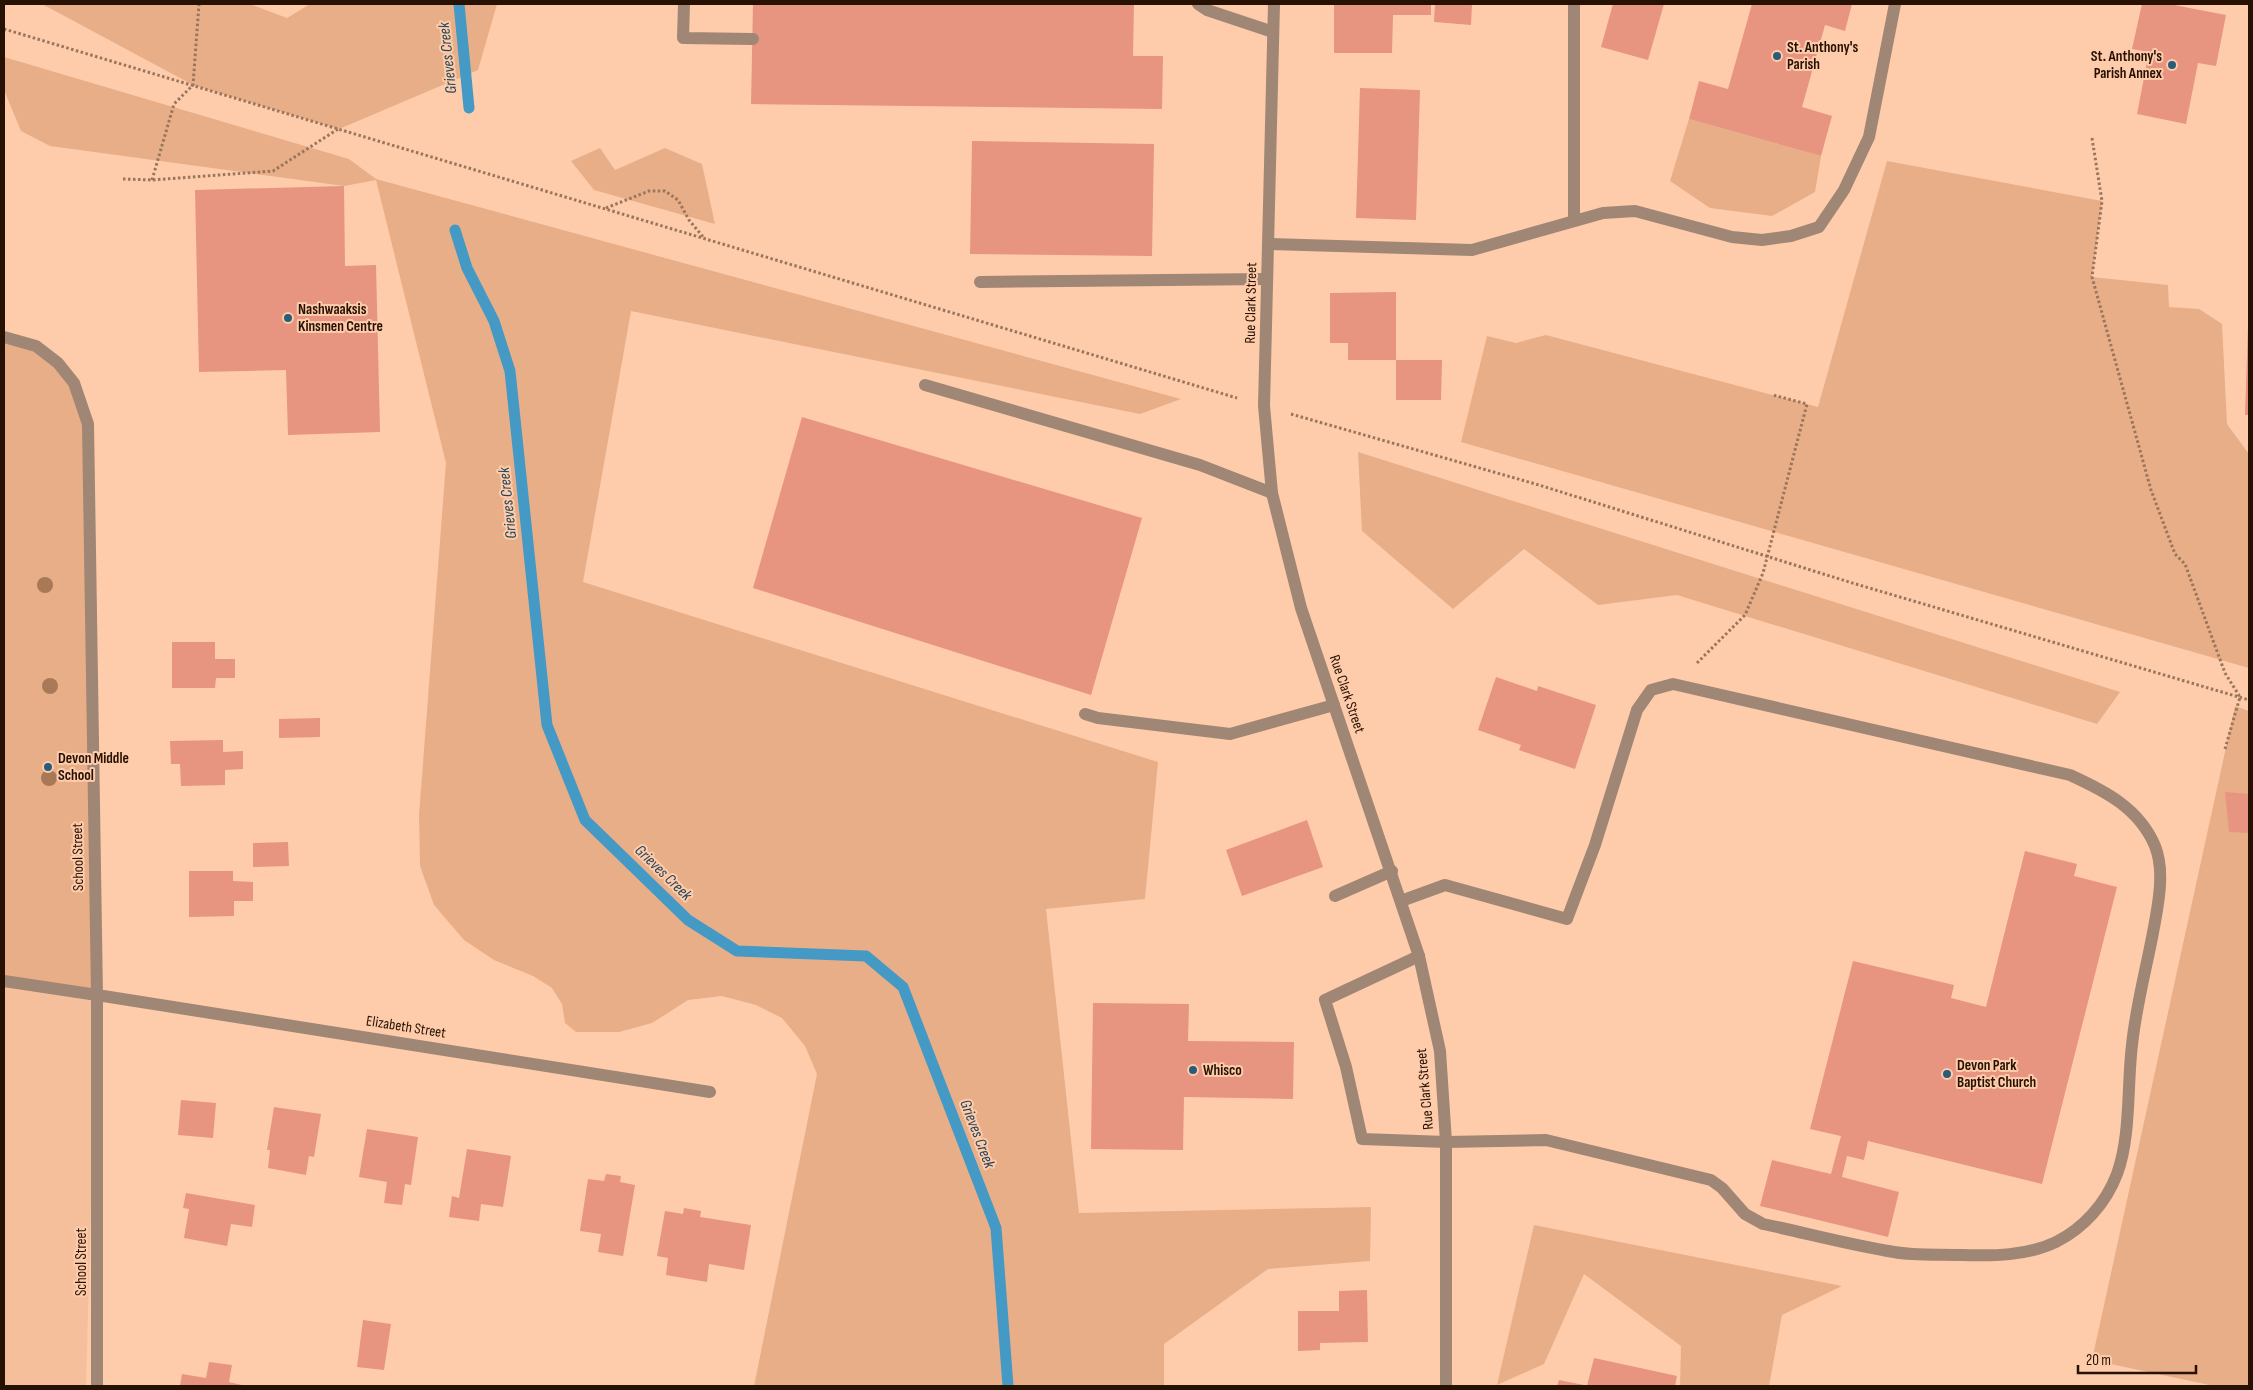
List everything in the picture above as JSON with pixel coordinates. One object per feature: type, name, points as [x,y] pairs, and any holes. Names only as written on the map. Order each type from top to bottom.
[{"type":"street","points":[[684,4],[683,38],[752,39]]},
{"type":"street","points":[[1198,4],[1207,10],[1274,32]]},
{"type":"street","name":"Rue Clark Street","points":[[1274,4],[1264,406],[1272,493],[1301,608],[1392,871],[1419,956],[1440,1051],[1446,1142],[1446,1386]]},
{"type":"street","points":[[1574,4],[1574,221]]},
{"type":"street","points":[[1268,244],[1472,250],[1604,213],[1635,211],[1732,237],[1762,240],[1791,236],[1820,227],[1844,190],[1869,137],[1895,4]]},
{"type":"street","points":[[980,282],[1268,279]]},
{"type":"street","name":"School Street","points":[[4,337],[36,346],[58,363],[74,383],[88,424],[96,995],[97,1386]]},
{"type":"street","points":[[925,385],[1200,465],[1272,493]]},
{"type":"street","points":[[1401,901],[1445,885],[1567,919],[1595,845],[1637,710],[1651,690],[1673,684],[2070,775],[2104,791],[2128,807],[2144,827],[2156,847],[2160,872],[2159,896],[2135,1019],[2124,1143],[2117,1174],[2103,1202],[2081,1226],[2057,1242],[2030,1252],[1988,1256],[1896,1253],[1762,1224],[1745,1214],[1722,1188],[1711,1180],[1546,1140],[1446,1142],[1362,1139],[1346,1067],[1325,1000],[1419,956]]},
{"type":"street","points":[[1085,714],[1098,718],[1230,734],[1334,705]]},
{"type":"street","points":[[1335,896],[1392,871]]},
{"type":"street","name":"Elizabeth Street","points":[[4,981],[710,1092]]},
{"type":"path","points":[[152,180],[174,104],[193,85],[199,4]]},
{"type":"path","points":[[4,29],[1264,406],[1540,485],[1849,582],[2249,700]]},
{"type":"path","points":[[123,180],[152,180],[273,172],[339,129]]},
{"type":"path","points":[[2092,138],[2102,200],[2092,277],[2151,490],[2175,554],[2185,564],[2225,673],[2240,697],[2225,749]]},
{"type":"path","points":[[605,208],[648,190],[665,191],[678,200],[689,220],[704,238]]},
{"type":"path","points":[[1673,684],[1686,674],[1744,615],[1763,573],[1807,404],[1773,396]]},
{"type":"shaded area","points":[[42,4],[250,4],[287,18],[310,4],[497,4],[478,70],[339,129],[193,85]]},
{"type":"shaded area","points":[[4,57],[349,159],[376,179],[1181,399],[1140,414],[631,311],[583,582],[1158,762],[1145,899],[1046,909],[1079,1213],[1371,1207],[1370,1261],[1268,1269],[1164,1344],[1164,1386],[754,1386],[817,1074],[805,1046],[782,1018],[756,1005],[722,996],[688,1000],[652,1023],[619,1032],[576,1032],[565,1023],[562,1004],[552,988],[533,976],[494,960],[464,940],[434,905],[420,866],[419,815],[446,463],[376,180],[344,186],[50,146],[21,131],[4,90]]},
{"type":"shaded area","points":[[1689,119],[1821,156],[1815,192],[1772,216],[1710,208],[1670,181]]},
{"type":"shaded area","points":[[600,148],[615,170],[665,148],[702,164],[715,224],[594,190],[571,161]]},
{"type":"shaded area","points":[[1887,161],[2102,201],[2092,277],[2168,285],[2169,307],[2199,309],[2222,324],[2227,424],[2249,454],[2249,668],[1461,442],[1487,336],[1516,343],[1546,335],[1818,407]]},
{"type":"shaded area","name":"Devon Middle School","points":[[4,337],[97,995],[86,1386],[4,1386]]},
{"type":"shaded area","name":"Devon Middle School","points":[[4,337],[58,363],[88,424],[97,995],[4,981]]},
{"type":"shaded area","points":[[1358,452],[2120,692],[2097,724],[1677,595],[1598,605],[1524,549],[1453,609],[1362,531]]},
{"type":"shaded area","points":[[2235,706],[2249,711],[2249,1386],[2214,1386],[2092,1360]]},
{"type":"shaded area","points":[[1534,1225],[1842,1286],[1782,1315],[1769,1386],[1680,1386],[1681,1346],[1584,1274],[1544,1364],[1497,1385]]},
{"type":"building","points":[[753,4],[1134,4],[1133,56],[1163,56],[1162,109],[751,104]]},
{"type":"building","points":[[1334,4],[1431,4],[1431,15],[1393,15],[1392,53],[1334,53]]},
{"type":"building","points":[[1435,4],[1472,4],[1471,25],[1434,22]]},
{"type":"building","points":[[1613,4],[1664,4],[1648,60],[1601,47]]},
{"type":"building","name":"St. Anthony's Parish","points":[[1752,4],[1852,4],[1845,31],[1825,25],[1802,107],[1832,116],[1821,156],[1689,119],[1699,81],[1728,89]]},
{"type":"building","name":"St. Anthony's Parish Annex","points":[[2142,4],[2169,4],[2226,15],[2216,66],[2198,63],[2186,124],[2137,114],[2149,52],[2132,49]]},
{"type":"building","points":[[1360,88],[1420,90],[1416,220],[1356,218]]},
{"type":"building","points":[[972,141],[1154,144],[1152,256],[970,254]]},
{"type":"building","name":"Nashwaaksis Kinsmen Centre","points":[[344,186],[345,266],[376,265],[380,432],[288,435],[286,370],[199,372],[195,190]]},
{"type":"building","points":[[1396,292],[1396,360],[1348,360],[1348,343],[1330,343],[1330,293]]},
{"type":"building","points":[[2248,326],[2249,415],[2245,415]]},
{"type":"building","points":[[1396,360],[1442,360],[1441,400],[1396,400]]},
{"type":"building","points":[[802,417],[1142,518],[1091,695],[753,588]]},
{"type":"building","points":[[172,642],[215,642],[215,659],[235,659],[235,678],[216,678],[215,688],[172,688]]},
{"type":"building","points":[[1496,677],[1537,691],[1538,686],[1596,705],[1575,769],[1519,750],[1521,745],[1478,730]]},
{"type":"building","points":[[320,718],[320,737],[279,738],[279,719]]},
{"type":"building","points":[[223,740],[223,752],[243,751],[243,769],[225,770],[225,785],[181,786],[180,764],[171,764],[170,741]]},
{"type":"building","points":[[2225,792],[2249,794],[2249,833],[2229,832]]},
{"type":"building","points":[[1307,820],[1323,867],[1242,896],[1226,850]]},
{"type":"building","points":[[288,842],[289,866],[253,867],[253,843]]},
{"type":"building","name":"Devon Park Baptist Church","points":[[2025,851],[2077,864],[2074,876],[2117,887],[2042,1184],[1868,1141],[1864,1160],[1847,1156],[1842,1177],[1899,1192],[1888,1237],[1760,1206],[1772,1160],[1831,1174],[1841,1136],[1810,1129],[1853,961],[1954,985],[1951,998],[1986,1007]]},
{"type":"building","points":[[189,871],[233,871],[233,881],[253,882],[253,901],[234,901],[234,916],[189,917]]},
{"type":"building","name":"Whisco","points":[[1093,1003],[1189,1004],[1188,1041],[1294,1042],[1293,1099],[1184,1097],[1183,1150],[1091,1149]]},
{"type":"building","points":[[181,1100],[216,1103],[213,1138],[178,1135]]},
{"type":"building","points":[[274,1107],[321,1114],[314,1157],[309,1156],[306,1175],[268,1168],[270,1150],[267,1150]]},
{"type":"building","points":[[367,1129],[418,1137],[411,1185],[405,1184],[402,1205],[384,1203],[387,1182],[359,1177]]},
{"type":"building","points":[[467,1149],[511,1156],[503,1207],[481,1204],[479,1221],[449,1217],[452,1196],[459,1198]]},
{"type":"building","points":[[606,1174],[621,1176],[620,1182],[635,1185],[623,1256],[598,1252],[601,1234],[580,1231],[588,1179],[604,1181]]},
{"type":"building","points":[[186,1193],[255,1205],[252,1227],[231,1224],[227,1246],[184,1238],[189,1209],[183,1208]]},
{"type":"building","points":[[684,1208],[701,1211],[700,1217],[751,1225],[744,1270],[709,1264],[707,1282],[666,1275],[668,1258],[657,1256],[665,1211],[683,1214]]},
{"type":"building","points":[[1367,1290],[1368,1342],[1320,1343],[1320,1350],[1298,1351],[1298,1311],[1339,1311],[1339,1291]]},
{"type":"building","points":[[363,1320],[391,1324],[384,1370],[357,1367]]},
{"type":"building","points":[[1594,1358],[1677,1376],[1675,1386],[1587,1386]]},
{"type":"building","points":[[209,1362],[232,1365],[229,1382],[246,1386],[180,1386],[182,1374],[206,1378]]},
{"type":"building","points":[[1559,1380],[1584,1385],[1584,1386],[1557,1386]]},
{"type":"waterway","name":"Grieves Creek","points":[[459,4],[469,108]]},
{"type":"waterway","name":"Grieves Creek","points":[[455,230],[467,268],[494,321],[510,371],[547,725],[585,820],[688,920],[737,951],[866,956],[903,987],[996,1228],[1008,1386]]},
{"type":"place","name":"St. Anthony's Parish","points":[[1777,56]]},
{"type":"place","name":"St. Anthony's Parish Annex","points":[[2172,65]]},
{"type":"place","name":"Nashwaaksis Kinsmen Centre","points":[[288,318]]},
{"type":"place","name":"Devon Middle School","points":[[48,767]]},
{"type":"place","name":"Whisco","points":[[1193,1070]]},
{"type":"place","name":"Devon Park Baptist Church","points":[[1947,1074]]}]
